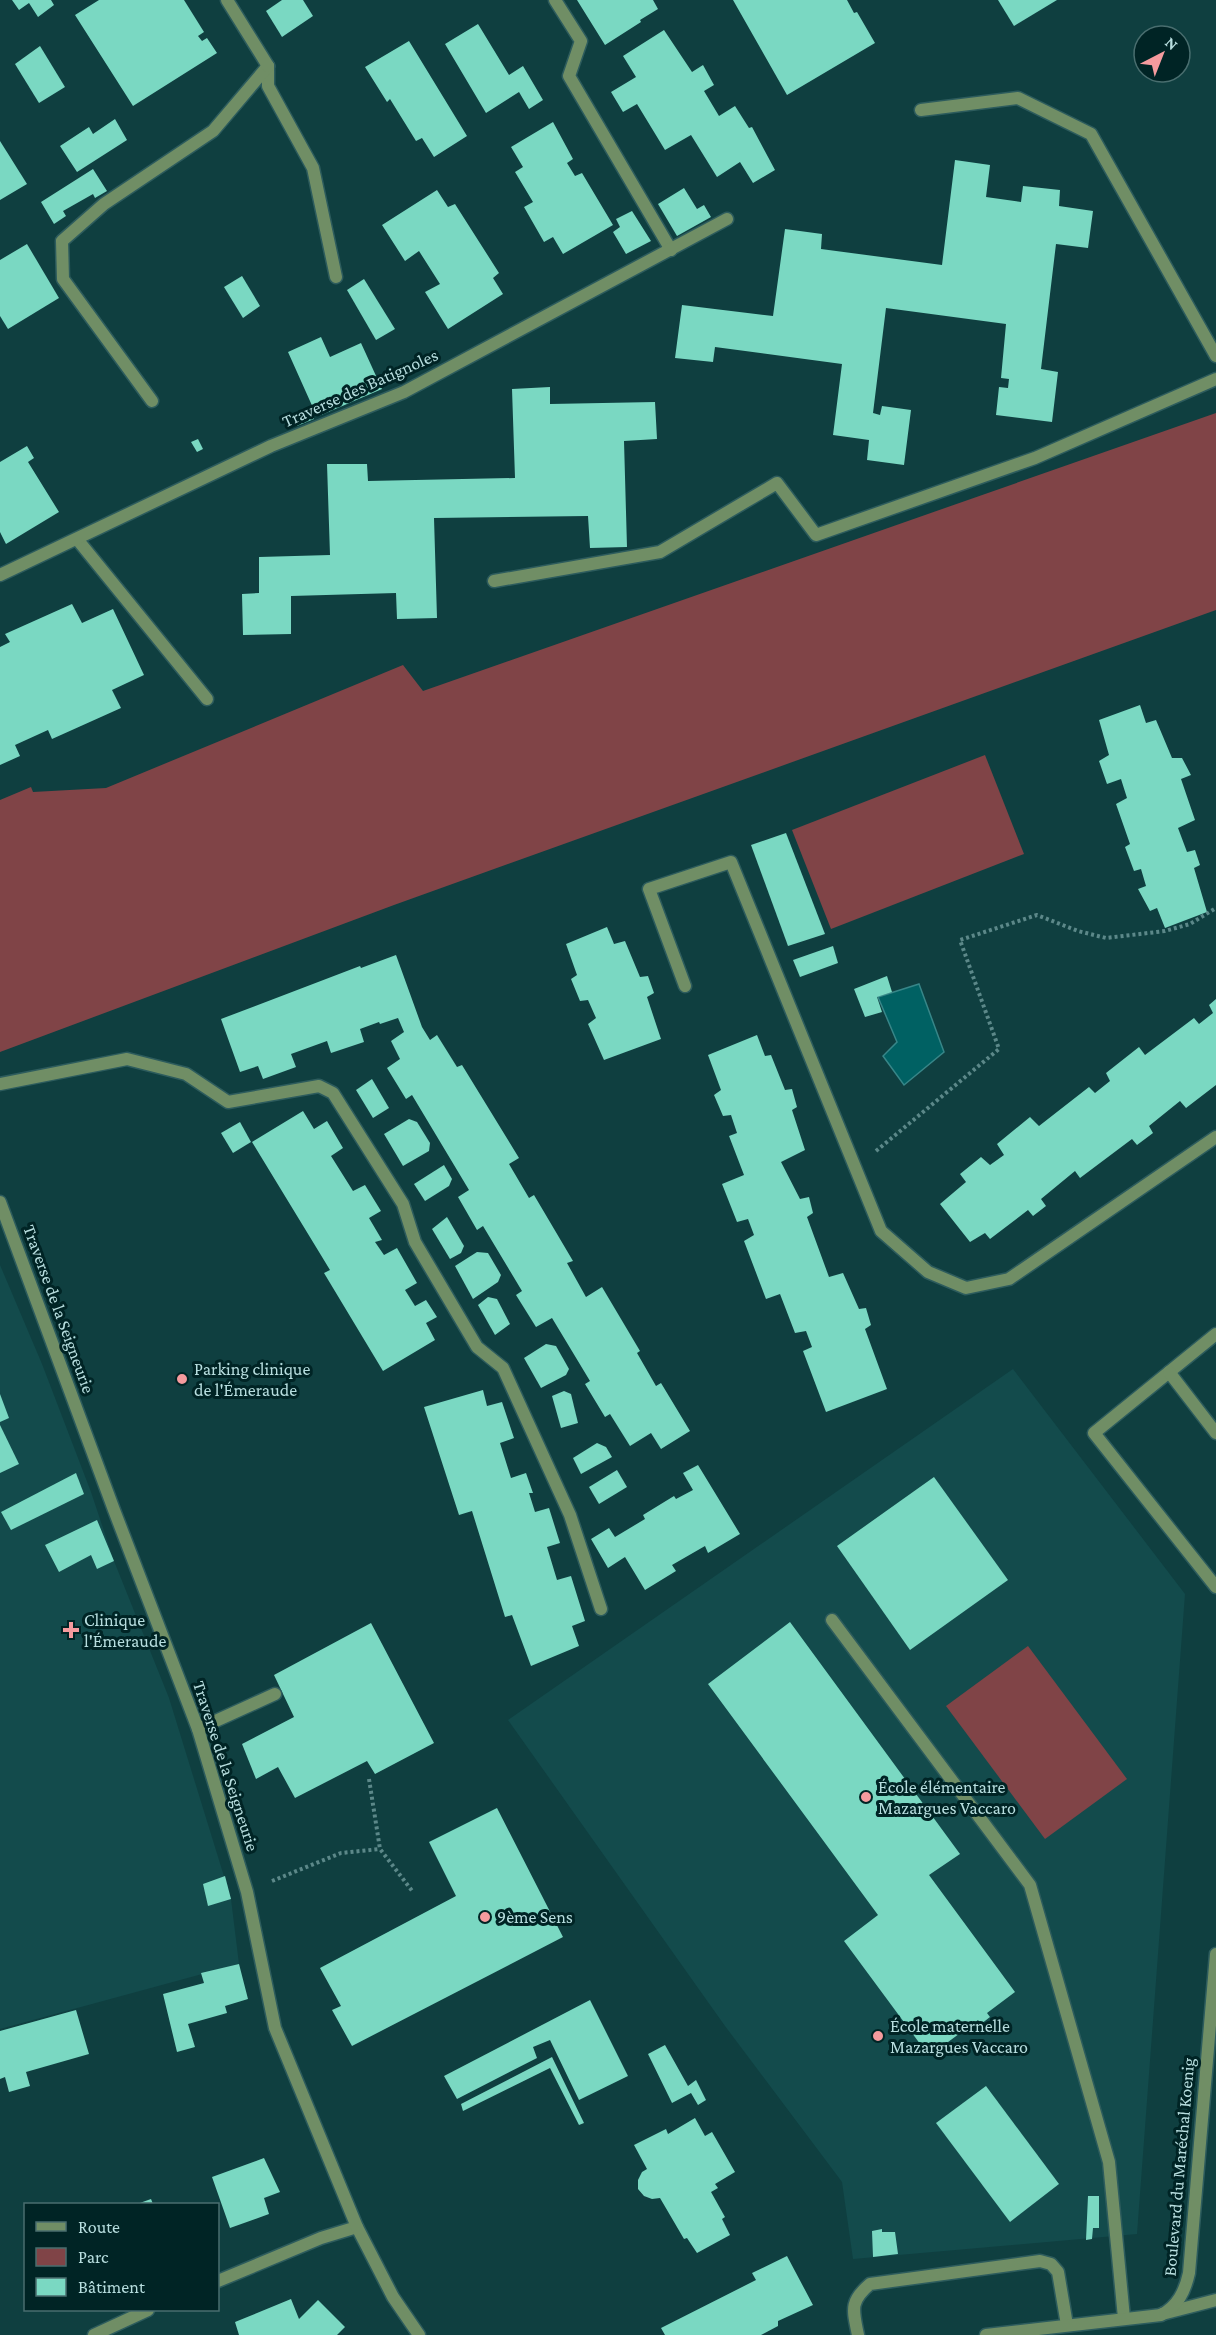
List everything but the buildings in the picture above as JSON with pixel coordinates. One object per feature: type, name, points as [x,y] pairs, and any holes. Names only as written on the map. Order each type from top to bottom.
[{"type":"street","points":[[226,0],[268,66],[268,86],[313,168],[336,277]]},
{"type":"street","points":[[555,0],[581,41],[569,76],[670,250]]},
{"type":"street","points":[[152,401],[63,279],[62,241],[104,204],[213,131],[268,66]]},
{"type":"street","points":[[921,110],[1018,98],[1091,134],[1216,356]]},
{"type":"street","name":"Traverse des Batignoles","points":[[0,575],[271,447],[404,392],[727,219]]},
{"type":"street","points":[[494,580],[660,552],[777,483],[816,535],[1035,458],[1216,379]]},
{"type":"street","points":[[76,539],[207,699]]},
{"type":"street","points":[[685,986],[649,889],[731,862],[881,1231],[928,1272],[966,1288],[1009,1279],[1216,1137]]},
{"type":"street","points":[[0,1084],[127,1059],[186,1074],[228,1102],[319,1086],[333,1093],[403,1204],[415,1242],[477,1347],[503,1368],[570,1515],[601,1609]]},
{"type":"street","name":"Traverse de la Seigneurie","points":[[0,1202],[198,1729],[247,1892],[275,2028],[357,2227],[393,2297],[419,2335]]},
{"type":"street","points":[[1216,1334],[1094,1433],[1216,1587]]},
{"type":"street","points":[[1168,1372],[1216,1432]]},
{"type":"street","points":[[832,1620],[1030,1885],[1109,2162],[1124,2318]]},
{"type":"street","points":[[198,1729],[275,1694]]},
{"type":"street","name":"Boulevard du Maréchal Koenig","points":[[1161,2314],[1172,2309],[1181,2297],[1189,2273],[1216,1954]]},
{"type":"street","points":[[219,2281],[321,2238],[357,2227]]},
{"type":"street","points":[[858,2335],[853,2305],[858,2294],[870,2284],[1040,2261],[1051,2264],[1058,2272],[1066,2325]]},
{"type":"street","points":[[986,2335],[1161,2314],[1216,2300]]},
{"type":"street","points":[[94,2335],[146,2311]]},
{"type":"path","points":[[856,1168],[999,1048],[960,940],[1037,915],[1078,931],[1106,938],[1166,931],[1190,924],[1216,908]]},
{"type":"path","points":[[369,1779],[380,1850],[413,1892]]},
{"type":"path","points":[[247,1892],[341,1853],[380,1850]]},
{"type":"shaded area","points":[[919,984],[944,1052],[904,1085],[883,1056],[897,1042],[878,997]]},
{"type":"shaded area","name":"Clinique l'Émeraude","points":[[0,1265],[42,1364],[91,1492],[114,1561],[169,1698],[231,1899],[239,1964],[0,2029]]},
{"type":"shaded area","name":"École élémentaire Mazargues Vaccaro","points":[[1013,1369],[1185,1594],[1137,2234],[853,2259],[842,2182],[725,2026],[508,1720]]},
{"type":"green space","points":[[1216,413],[1216,610],[394,905],[0,1052],[0,800],[31,787],[33,792],[106,788],[403,665],[423,691]]},
{"type":"green space","points":[[985,755],[1024,854],[831,929],[792,830]]},
{"type":"green space","points":[[1028,1646],[1127,1779],[1045,1839],[946,1706]]},
{"type":"place","name":"Parking clinique de l'Émeraude","points":[[182,1379]]},
{"type":"place","name":"Clinique l'Émeraude","points":[[71,1630]]},
{"type":"place","name":"École élémentaire Mazargues Vaccaro","points":[[866,1797]]},
{"type":"place","name":"9ème Sens","points":[[485,1917]]},
{"type":"place","name":"École maternelle Mazargues Vaccaro","points":[[878,2036]]}]
